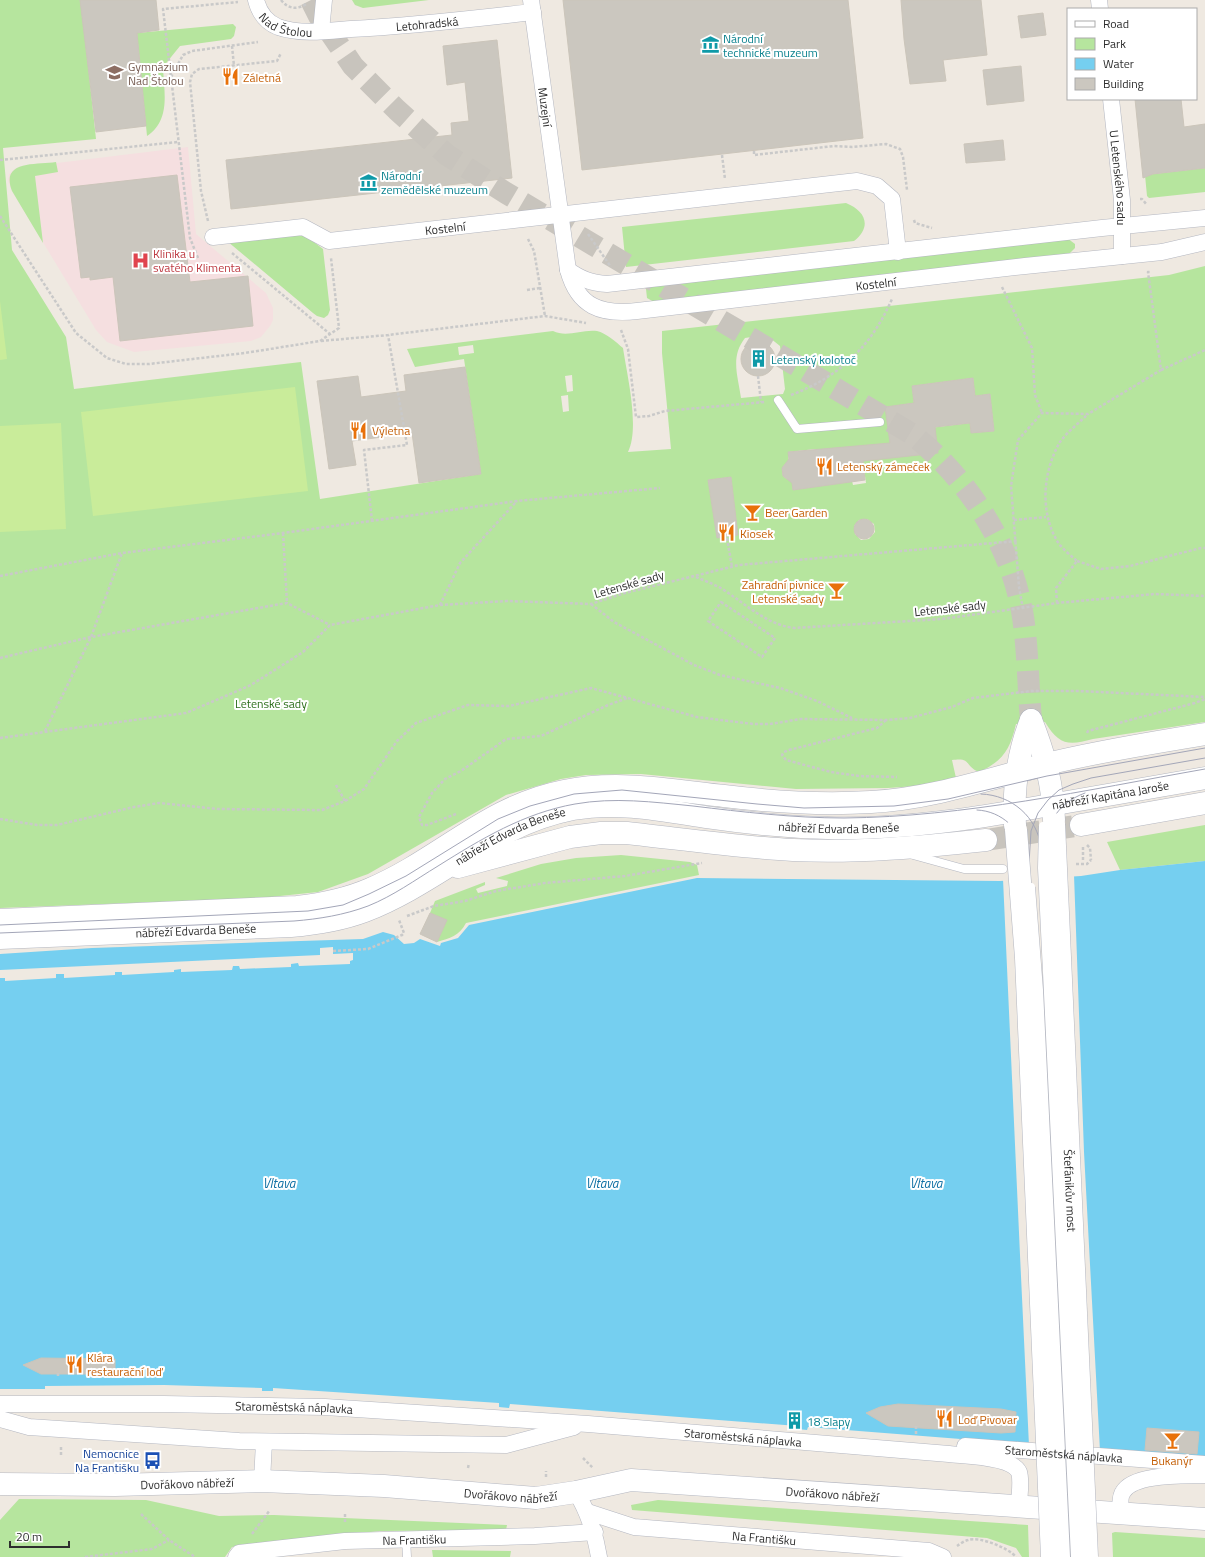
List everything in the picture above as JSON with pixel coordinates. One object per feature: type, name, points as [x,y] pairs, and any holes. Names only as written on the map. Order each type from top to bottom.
[{"type":"main road","points":[[1034,819],[1014,794],[1021,746],[1031,720],[1047,764],[1034,819],[1026,958],[1052,1557]]},
{"type":"main road","points":[[1016,772],[1087,754],[1205,734]]},
{"type":"main road","name":"nábřeží Edvarda Beneše","points":[[0,920],[297,907],[339,900],[372,888],[392,878],[498,814],[545,795],[568,790],[589,787],[627,786],[764,801],[821,803],[874,802],[903,799],[959,787],[1016,772]]},
{"type":"main road","name":"nábřeží Kapitána Jaroše","points":[[1034,819],[1205,778]]},
{"type":"main road","points":[[1081,825],[1205,803]]},
{"type":"main road","name":"nábřeží Edvarda Beneše","points":[[0,938],[313,924],[342,918],[366,911],[404,893],[474,849],[511,829],[547,816],[574,809],[604,805],[619,805],[752,823],[830,828],[904,826],[1034,819]]},
{"type":"main road","name":"Štefánikův most","points":[[1034,819],[1087,1557]]},
{"type":"main road","points":[[439,872],[570,837],[601,833],[626,834],[792,850],[897,850],[986,840]]},
{"type":"main road","name":"Dvořákovo nábřeží","points":[[0,1484],[115,1485],[262,1481],[384,1486],[536,1498],[576,1492],[631,1480],[666,1481],[1205,1519]]},
{"type":"street","name":"Nad Štolou","points":[[256,0],[258,8],[267,20],[279,27],[303,31],[321,31],[324,0]]},
{"type":"street","name":"Letohradská","points":[[321,31],[400,26],[532,6]]},
{"type":"street","name":"Muzejní","points":[[532,6],[561,215]]},
{"type":"street","name":"U Letenského sadu","points":[[1110,100],[1122,200],[1122,256]]},
{"type":"street","name":"Kostelní","points":[[329,241],[857,181],[877,186],[892,199],[898,252]]},
{"type":"street","name":"Kostelní","points":[[561,215],[568,270],[575,289],[589,304],[598,309],[618,313],[1162,252],[1205,242]]},
{"type":"street","points":[[568,270],[578,277],[590,282],[607,284],[1205,218]]},
{"type":"street","points":[[213,237],[303,227],[329,241]]},
{"type":"street","name":"Staroměstská náplavka","points":[[0,1404],[274,1405],[588,1424],[1003,1460],[1013,1466],[1019,1473],[1019,1506]]},
{"type":"street","name":"Staroměstská náplavka","points":[[0,1419],[29,1428],[264,1442],[506,1444],[588,1424]]},
{"type":"street","points":[[262,1481],[264,1442]]},
{"type":"street","name":"Staroměstská náplavka","points":[[898,1450],[954,1445],[1205,1464]]},
{"type":"street","points":[[1120,1513],[1121,1495],[1123,1491],[1131,1484],[1146,1478],[1205,1475]]},
{"type":"street","points":[[588,1512],[611,1484]]},
{"type":"street","points":[[576,1492],[588,1512],[595,1532],[599,1557]]},
{"type":"street","name":"Na Františku","points":[[588,1512],[634,1528],[929,1551],[942,1556]]},
{"type":"street","name":"Na Františku","points":[[236,1557],[239,1553],[345,1542],[406,1538],[535,1536],[595,1532]]},
{"type":"lane","points":[[778,400],[797,429],[880,422]]},
{"type":"lane","points":[[1034,819],[1043,876],[1075,1557]]},
{"type":"lane","points":[[897,850],[964,869],[1003,869]]},
{"type":"lane","points":[[1031,879],[1039,990],[1066,1557]]},
{"type":"lane","points":[[406,1538],[407,1557]]},
{"type":"path","points":[[198,258],[190,238],[163,9],[256,0]]},
{"type":"path","points":[[281,0],[286,6],[293,8],[304,6],[309,0]]},
{"type":"path","points":[[171,76],[183,55],[192,51],[258,42]]},
{"type":"path","points":[[232,46],[234,66]]},
{"type":"path","points":[[281,53],[277,61],[199,69],[195,71],[190,78],[201,191],[206,218],[213,237],[330,334]]},
{"type":"path","points":[[0,160],[178,142]]},
{"type":"path","points":[[754,151],[754,155],[834,146],[852,148],[886,144],[900,149],[903,157],[908,197]]},
{"type":"path","points":[[722,155],[725,179]]},
{"type":"path","points":[[1122,200],[1142,199],[1146,205],[1151,204]]},
{"type":"path","points":[[0,216],[76,333],[107,358],[126,364],[149,364],[245,353],[320,341],[388,335],[545,316],[587,324]]},
{"type":"path","points":[[913,217],[915,223],[931,228],[939,227]]},
{"type":"path","points":[[588,234],[613,270]]},
{"type":"path","points":[[528,239],[534,251],[545,316]]},
{"type":"path","points":[[320,341],[339,328],[329,241]]},
{"type":"path","points":[[1160,370],[1148,272],[1164,270],[1162,252]]},
{"type":"path","points":[[1002,287],[1032,348],[1035,395],[1042,413]]},
{"type":"path","points":[[526,290],[540,288]]},
{"type":"path","points":[[614,329],[621,330],[628,350],[636,417],[649,416],[665,411],[778,400],[807,389],[834,373],[858,353],[875,333],[892,299]]},
{"type":"path","points":[[372,521],[364,450],[407,445],[388,335]]},
{"type":"path","points":[[1205,350],[1160,370],[1088,414],[1060,442],[1050,467],[1045,490],[1046,517],[1056,540],[1077,561],[1101,569],[1130,566],[1205,548]]},
{"type":"path","points":[[758,376],[761,402]]},
{"type":"path","points":[[1023,609],[1019,587],[1017,541],[1011,486],[1018,440],[1042,413],[1088,414]]},
{"type":"path","points":[[0,576],[122,553],[517,501],[660,488]]},
{"type":"path","points":[[440,605],[460,563],[517,501]]},
{"type":"path","points":[[1014,520],[1046,517]]},
{"type":"path","points":[[283,533],[286,603]]},
{"type":"path","points":[[727,538],[732,567]]},
{"type":"path","points":[[695,577],[732,567],[1017,541]]},
{"type":"path","points":[[45,732],[91,637],[122,553]]},
{"type":"path","points":[[1057,603],[1056,588],[1077,561]]},
{"type":"path","name":"Letenské sady","points":[[330,625],[440,605],[507,601],[591,604],[625,593],[695,577],[718,587],[769,622],[780,626],[794,628],[942,619],[1023,609],[1057,603],[1155,594],[1205,596]]},
{"type":"path","points":[[721,602],[775,638],[762,657],[708,622],[721,602]]},
{"type":"path","points":[[0,658],[91,637],[286,603],[330,625],[303,652],[251,685],[186,713],[0,739]]},
{"type":"path","points":[[591,604],[614,622],[694,665],[720,675],[780,688],[817,701],[852,719]]},
{"type":"path","points":[[0,819],[37,825],[58,825],[134,807],[159,803],[218,809],[322,810],[345,801],[364,789],[397,741],[416,723],[468,706],[509,706],[591,688],[697,717],[732,722],[770,724],[801,718],[887,720],[910,718],[928,714],[973,698],[1031,690],[1205,698]]},
{"type":"path","points":[[457,813],[427,825],[422,825],[419,821],[419,817],[432,793],[445,779],[461,771],[506,739],[541,736],[608,705],[629,698]]},
{"type":"path","points":[[1088,731],[1195,703],[1205,698]]},
{"type":"path","points":[[887,720],[877,728],[789,750],[784,752],[782,755],[786,760],[831,772],[859,776],[899,777]]},
{"type":"path","points":[[336,785],[345,801]]},
{"type":"path","points":[[1082,848],[1083,860]]},
{"type":"path","points":[[1074,864],[1088,864],[1091,860],[1090,848]]},
{"type":"path","points":[[333,951],[368,949],[404,934],[398,920],[434,906],[465,900],[496,891],[545,883],[625,876],[697,865],[709,861]]},
{"type":"path","points":[[60,1447],[60,1455]]},
{"type":"path","points":[[141,1514],[169,1540],[195,1557]]},
{"type":"path","points":[[942,1556],[969,1539],[979,1539],[1013,1553],[1016,1557]]},
{"type":"path","points":[[85,1557],[152,1549],[169,1540]]},
{"type":"shaded area","name":"Klinika u svatého Klimenta","points":[[188,147],[196,234],[266,293],[273,308],[273,320],[261,337],[251,341],[134,352],[107,342],[96,330],[12,191],[8,181],[9,174],[16,168]]},
{"type":"green space","points":[[0,0],[81,0],[96,139],[3,148],[12,250],[66,337],[74,389],[301,362],[320,499],[481,474],[464,359],[415,367],[407,349],[553,331],[564,334],[591,331],[600,332],[611,338],[623,348],[630,386],[633,416],[633,429],[628,452],[671,449],[662,353],[662,331],[1169,275],[1205,266],[1205,722],[1093,739],[1077,743],[1065,742],[1060,739],[1050,730],[1045,722],[1016,724],[1008,748],[1000,759],[994,764],[979,772],[974,770],[963,760],[952,760],[956,778],[916,786],[888,788],[796,789],[641,774],[586,775],[561,779],[506,795],[368,874],[318,892],[261,898],[0,908]],"holes":[[[758,336],[770,338],[780,346],[785,389],[783,394],[741,398],[736,367],[736,360],[740,345],[745,338]],[[473,345],[474,353],[459,355],[458,347]],[[572,375],[573,391],[567,392],[565,376]],[[973,378],[975,396],[990,394],[994,431],[971,433],[970,423],[889,433],[886,407],[914,403],[912,386]],[[568,395],[569,411],[563,412],[561,396]],[[816,449],[817,451],[864,469],[866,483],[853,485],[852,481],[793,490],[792,479],[788,480],[783,476],[782,468],[786,463],[789,463],[788,452]],[[731,477],[737,535],[718,538],[708,480]],[[867,519],[874,524],[875,532],[869,539],[861,540],[855,534],[854,526],[859,520]]]},
{"type":"green space","points":[[352,0],[429,0],[363,8],[355,5]]},
{"type":"green space","points":[[233,24],[236,27],[234,36],[231,39],[180,46],[163,67],[165,96],[163,114],[155,129],[147,136],[137,33]]},
{"type":"green space","points":[[56,162],[58,172],[35,176],[43,243],[12,191],[10,181],[11,174],[15,169],[22,166]]},
{"type":"green space","points":[[1205,168],[1205,192],[1149,198],[1147,196],[1145,175]]},
{"type":"green space","points":[[846,203],[858,210],[864,220],[865,225],[863,230],[860,236],[854,241],[626,267],[622,227]]},
{"type":"green space","points":[[302,233],[323,249],[330,310],[328,315],[324,318],[313,313],[227,241]]},
{"type":"green space","points":[[1067,238],[1075,244],[1075,248],[1067,256],[654,302],[647,298],[646,289],[652,285]]},
{"type":"green space","points":[[0,301],[7,359],[0,360]]},
{"type":"green space","points":[[295,387],[308,491],[93,516],[81,412]]},
{"type":"green space","points":[[61,423],[66,529],[0,532],[0,426]]},
{"type":"green space","points":[[1205,825],[1205,861],[1120,870],[1107,842]]},
{"type":"green space","points":[[621,855],[690,862],[697,865],[699,875],[466,923],[457,934],[437,942],[446,920],[430,913],[435,901],[485,882],[485,885],[476,889],[478,893],[507,886],[508,881],[496,878],[541,864],[576,858]]},
{"type":"green space","points":[[19,1499],[146,1500],[219,1516],[274,1515],[507,1525],[506,1530],[380,1531],[232,1547],[225,1557],[0,1557],[0,1520]]},
{"type":"green space","points":[[658,1500],[1028,1525],[1029,1557],[1022,1557],[1016,1548],[987,1538],[632,1510],[631,1505]]},
{"type":"green space","points":[[1112,1533],[1205,1538],[1205,1557],[1113,1557]]},
{"type":"green space","points":[[432,1550],[511,1551],[510,1557],[433,1557]]},
{"type":"water","name":"Vltava","points":[[1205,861],[1205,1458],[808,1427],[807,1430],[798,1429],[798,1426],[510,1404],[509,1408],[499,1407],[499,1403],[273,1388],[273,1391],[262,1391],[262,1388],[164,1385],[45,1386],[45,1389],[0,1389],[0,954],[92,948],[363,939],[383,932],[394,935],[404,944],[414,943],[420,939],[440,946],[441,943],[458,938],[469,925],[697,878],[1000,881],[1081,876],[1120,870]]},
{"type":"pier","points":[[1074,875],[1084,1152],[1100,1451],[1029,1446],[1003,879]]},
{"type":"pier","points":[[333,947],[333,954],[353,953],[353,960],[350,961],[350,964],[299,966],[298,963],[291,964],[291,967],[240,969],[239,966],[233,966],[232,970],[181,972],[181,969],[174,970],[174,972],[122,975],[122,972],[115,972],[115,975],[64,978],[64,974],[56,974],[56,978],[5,981],[5,978],[0,978],[0,970],[320,955],[320,948]]},
{"type":"building","name":"Gymnázium Nad Štolou","points":[[80,0],[156,0],[159,30],[137,33],[146,126],[96,132]]},
{"type":"building","name":"Národní technické muzeum","points":[[563,0],[848,0],[863,138],[582,170]]},
{"type":"building","points":[[901,0],[981,0],[987,55],[943,60],[946,81],[910,84]]},
{"type":"building","points":[[1043,13],[1046,35],[1021,38],[1018,16]]},
{"type":"building","points":[[497,40],[512,178],[231,209],[226,160],[452,135],[451,123],[469,121],[465,82],[447,85],[443,46]]},
{"type":"building","points":[[1021,66],[1024,101],[987,105],[983,70]]},
{"type":"building","points":[[1135,100],[1181,100],[1184,127],[1205,124],[1205,168],[1153,174],[1143,178]]},
{"type":"building","points":[[1003,140],[1005,160],[966,163],[964,144]]},
{"type":"building","points":[[177,175],[190,282],[248,276],[253,326],[120,341],[113,277],[90,280],[90,277],[81,278],[70,187]]},
{"type":"building","name":"Letenský kolotoč","points":[[755,342],[761,342],[770,347],[774,353],[774,365],[770,371],[761,376],[755,376],[746,371],[741,362],[741,356],[746,347]]},
{"type":"building","points":[[465,367],[481,474],[419,483],[412,433],[352,441],[356,465],[329,469],[317,381],[358,376],[361,397],[406,391],[404,375]]},
{"type":"building","points":[[973,378],[975,396],[990,394],[994,431],[971,433],[970,423],[935,427],[938,453],[863,461],[865,480],[793,490],[792,483],[783,476],[782,468],[789,459],[788,452],[890,443],[885,407],[914,403],[912,386]]},
{"type":"building","points":[[731,477],[738,535],[717,538],[708,480]]},
{"type":"building","points":[[860,519],[868,519],[874,525],[874,533],[868,539],[860,539],[854,533],[854,525]]},
{"type":"building","points":[[430,913],[447,920],[437,942],[420,934]]},
{"type":"building","name":"Klára restaurační loď","points":[[41,1358],[115,1359],[115,1374],[41,1374],[23,1365]]},
{"type":"building","name":"Loď Pivovar","points":[[898,1404],[1001,1409],[1016,1412],[1015,1432],[1001,1433],[888,1426],[866,1413],[880,1407]]},
{"type":"building","name":"Bukanýr","points":[[1147,1428],[1199,1432],[1197,1454],[1145,1450]]},
{"type":"tunnel","points":[[311,0],[319,16],[353,66],[397,110],[447,155],[506,193],[912,434],[932,452],[951,471],[969,493],[998,539],[1009,564],[1023,617],[1031,720]]},
{"type":"tunnel","points":[[986,840],[1081,825]]},
{"type":"tram line","points":[[0,925],[308,911],[343,905],[406,876],[498,819],[530,806],[574,794],[622,790],[804,808],[894,806],[948,799],[1047,776],[1205,748]]},
{"type":"tram line","points":[[1066,1557],[1039,990],[1029,863],[1031,831],[1038,813],[1048,800],[1059,790],[1073,784],[1091,778],[1205,758]]},
{"type":"tram line","points":[[0,933],[294,921],[341,914],[368,906],[386,898],[470,846],[521,820],[556,808],[575,804],[604,801],[648,802],[787,816],[844,818],[889,816],[980,808],[1205,769]]},
{"type":"tram line","points":[[1075,1557],[1043,857],[1049,826],[1059,810],[1066,803],[1085,793]]},
{"type":"tram line","points":[[981,794],[1003,798],[1013,803],[1021,810],[1034,826],[1039,836],[1041,847]]},
{"type":"tram line","points":[[977,810],[995,814],[1009,823],[1020,837],[1027,854]]},
{"type":"place","name":"Národní technické muzeum","points":[[710,45]]},
{"type":"place","name":"Gymnázium Nad Štolou","points":[[115,73]]},
{"type":"place","name":"Záletná","points":[[230,77]]},
{"type":"place","name":"Národní zemědělské muzeum","points":[[368,182]]},
{"type":"place","name":"Klinika u svatého Klimenta","points":[[140,260]]},
{"type":"place","name":"Letenský kolotoč","points":[[758,359]]},
{"type":"place","name":"Výletna","points":[[359,430]]},
{"type":"place","name":"Letenský zámeček","points":[[824,466]]},
{"type":"place","name":"Beer Garden","points":[[752,512]]},
{"type":"place","name":"Kiosek","points":[[727,533]]},
{"type":"place","name":"Zahradní pivnice Letenské sady","points":[[837,591]]},
{"type":"place","name":"Klára restaurační loď","points":[[74,1364]]},
{"type":"place","name":"Loď Pivovar","points":[[945,1419]]},
{"type":"place","name":"18 Slapy","points":[[794,1421]]},
{"type":"place","name":"Bukanýr","points":[[1172,1441]]},
{"type":"place","name":"Nemocnice Na Františku","points":[[152,1460]]}]
